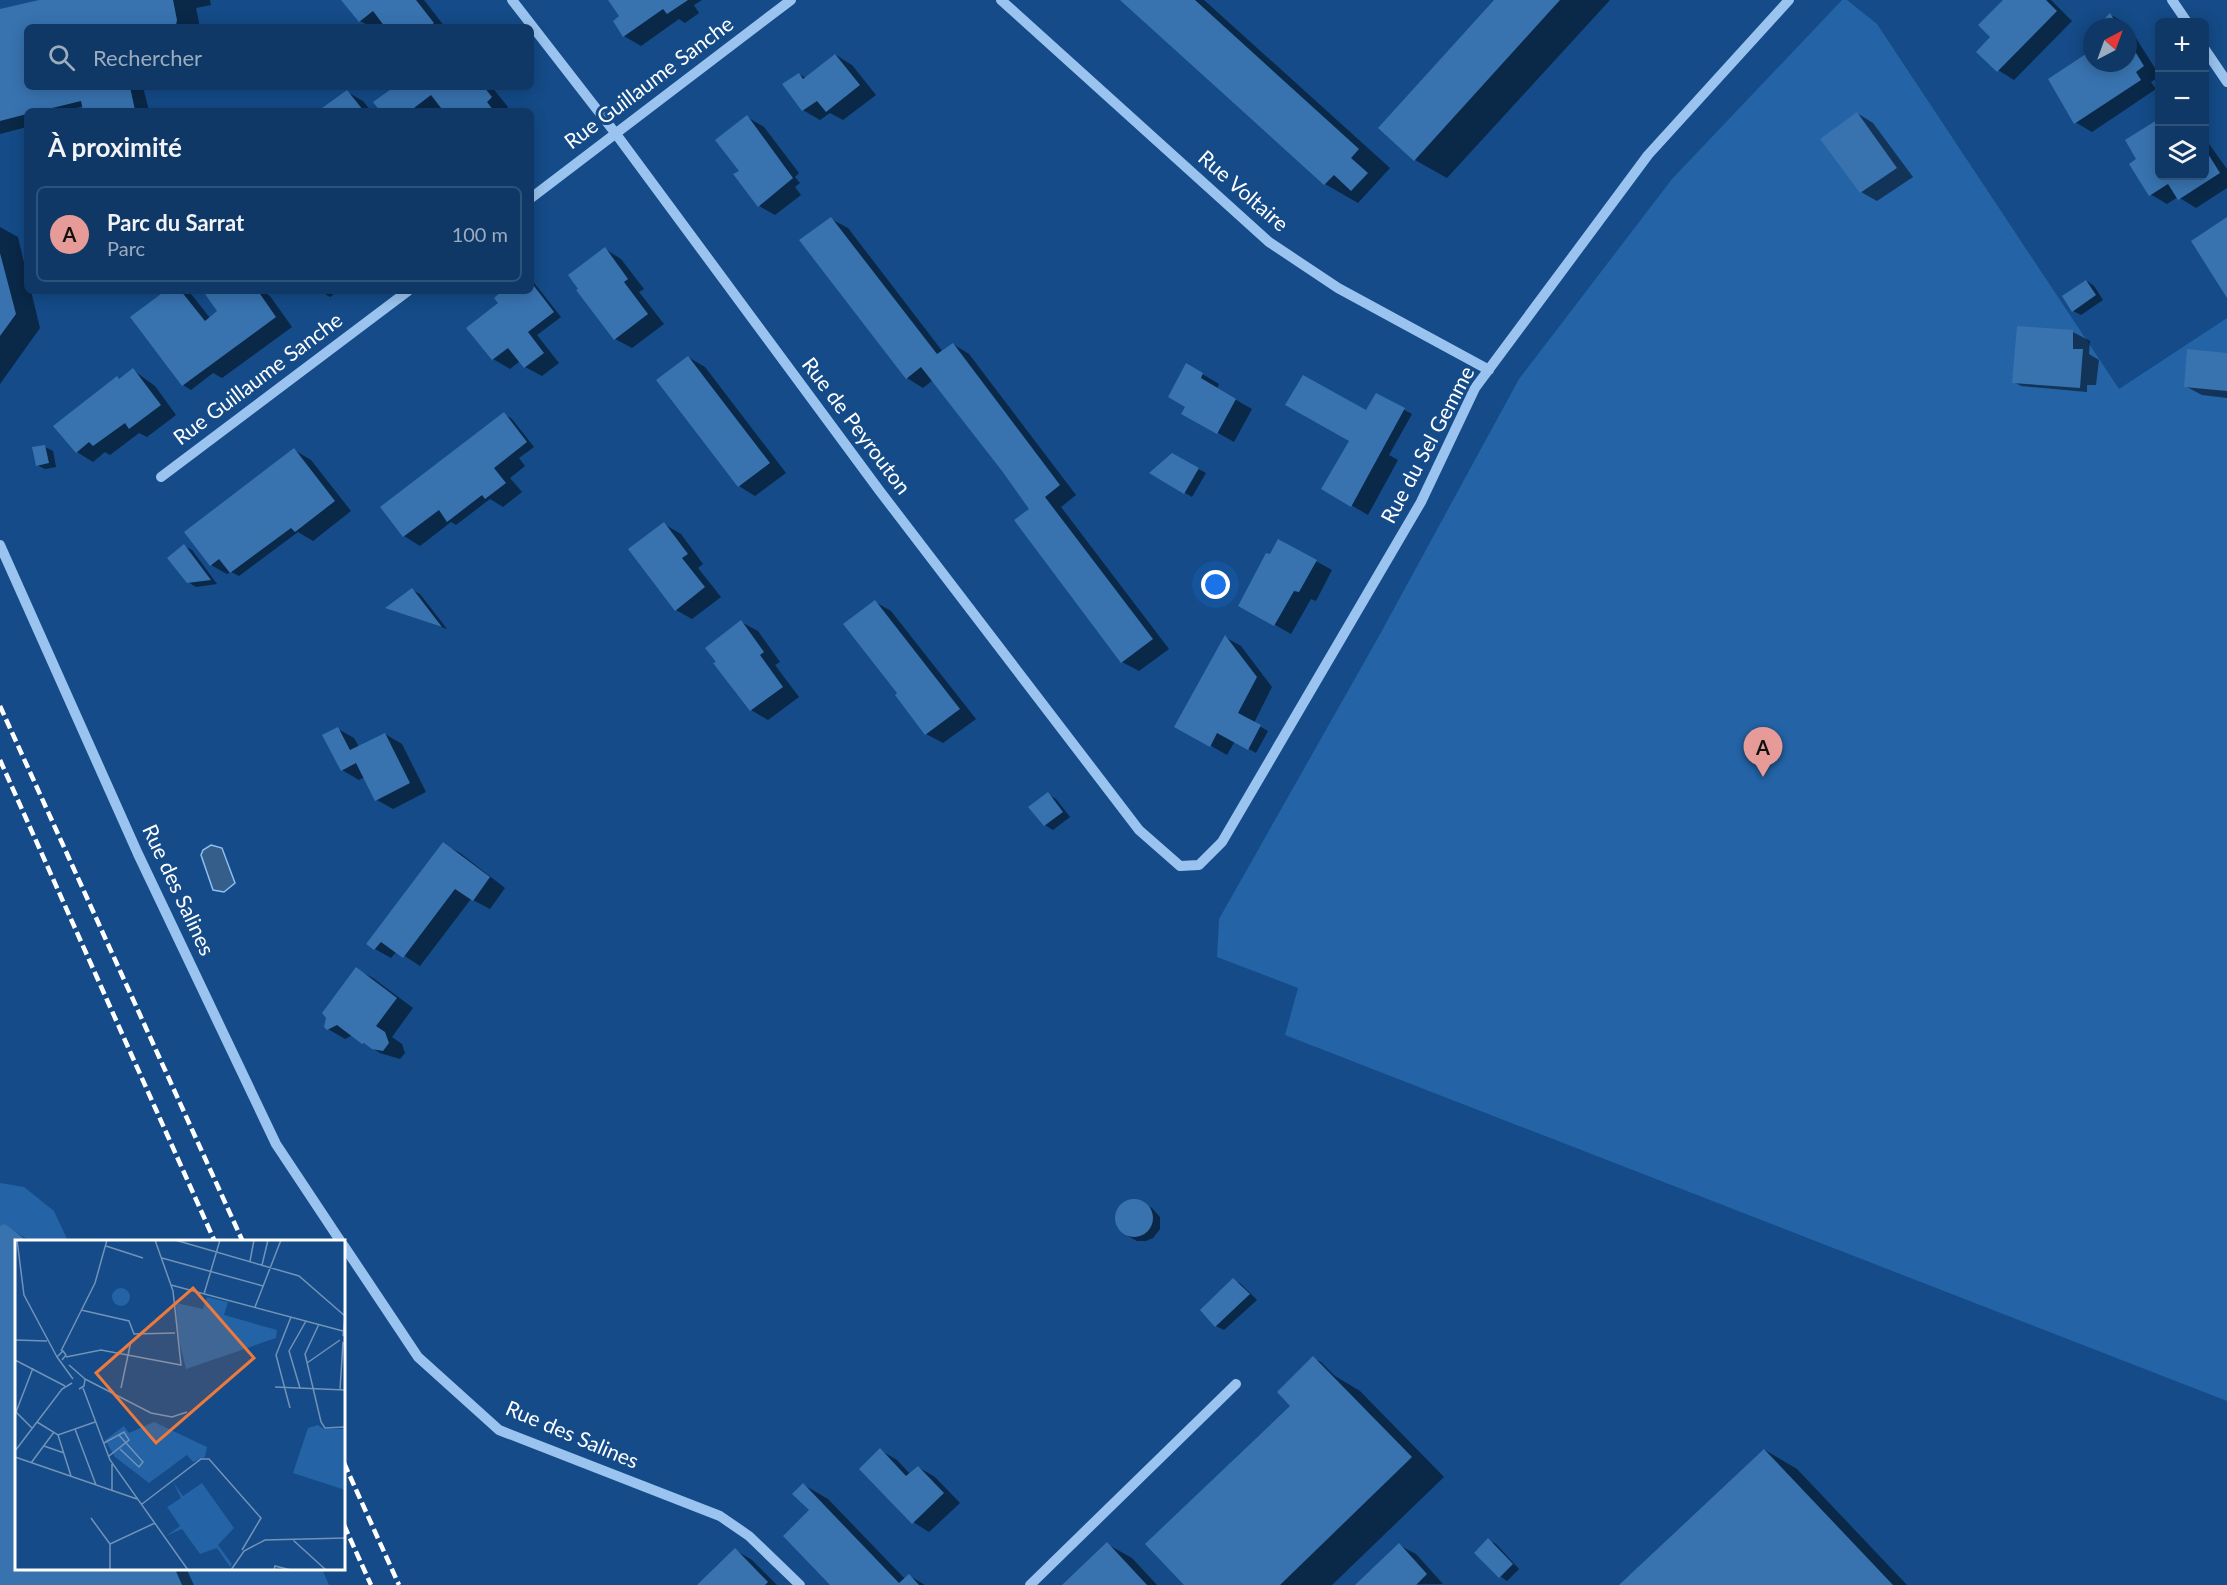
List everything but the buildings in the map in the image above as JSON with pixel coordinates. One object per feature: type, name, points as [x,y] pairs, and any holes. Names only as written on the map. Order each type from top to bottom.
[{"type":"street","name":"Rue de Peyrouton","points":[[512,0],[531,24]]},
{"type":"street","name":"Rue Guillaume Sanche","points":[[534,196],[791,0]]},
{"type":"street","name":"Rue Voltaire","points":[[1001,0],[1269,242],[1338,288],[1489,370]]},
{"type":"street","name":"Rue du Sel Gemme","points":[[1180,866],[1199,865],[1222,842],[1421,502],[1475,388],[1648,155],[1789,0]]},
{"type":"street","points":[[2172,0],[2184,18]]},
{"type":"street","name":"Rue de Peyrouton","points":[[534,28],[616,134],[879,490],[1139,830],[1180,866]]},
{"type":"street","points":[[2209,54],[2227,82]]},
{"type":"street","name":"Rue Guillaume Sanche","points":[[161,477],[404,294]]},
{"type":"street","name":"Rue des Salines","points":[[0,545],[138,854],[276,1144],[340,1240]]},
{"type":"street","name":"Rue des Salines","points":[[345,1248],[418,1357],[499,1430],[720,1516],[749,1536],[800,1585]]},
{"type":"street","points":[[1030,1585],[1236,1384]]},
{"type":"shaded area","points":[[1842,0],[1847,0],[1877,24],[2119,389],[2227,318],[2227,1401],[1285,1035],[1298,988],[1217,957],[1219,919],[1379,636],[1519,379],[1672,179]]},
{"type":"shaded area","points":[[211,845],[222,848],[235,883],[224,892],[213,890],[201,855],[203,850]]},
{"type":"shaded area","points":[[0,1183],[24,1187],[54,1211],[68,1240],[15,1240],[15,1570],[322,1570],[329,1585],[0,1585]]},
{"type":"railway","points":[[0,706],[242,1240]]},
{"type":"railway","points":[[0,760],[214,1240]]},
{"type":"railway","points":[[345,1465],[399,1585]]},
{"type":"railway","points":[[345,1527],[371,1585]]},
{"type":"place","name":"Parc du Sarrat","points":[[1763,777]]}]
